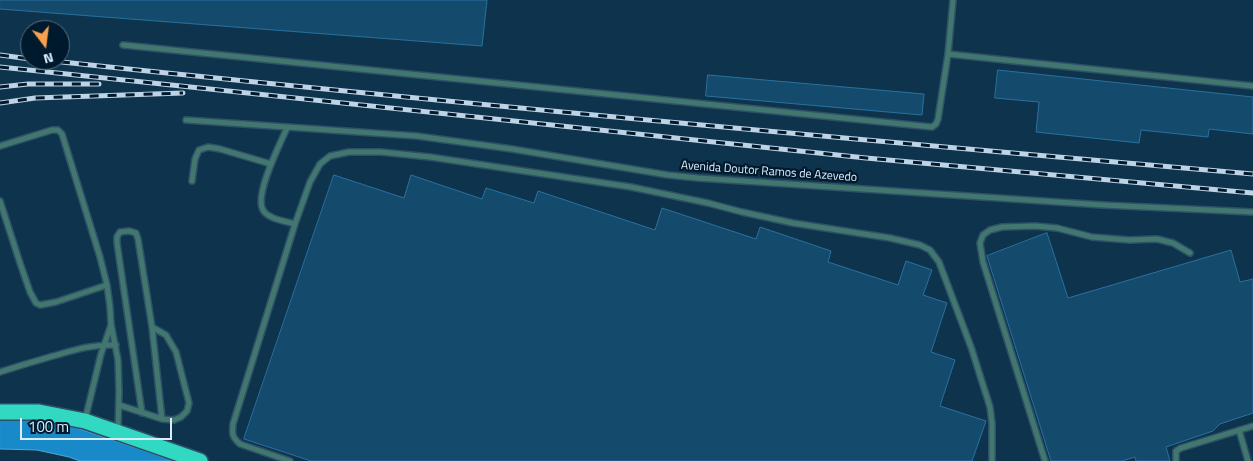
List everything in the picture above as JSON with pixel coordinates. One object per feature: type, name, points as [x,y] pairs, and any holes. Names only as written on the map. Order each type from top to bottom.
[{"type":"highway","points":[[0,412],[38,412],[85,420],[200,461]]},
{"type":"lane","points":[[123,45],[932,127],[938,119],[948,54],[953,0]]},
{"type":"lane","points":[[948,54],[1253,86]]},
{"type":"lane","name":"Avenida Doutor Ramos de Azevedo","points":[[186,120],[426,138],[512,149],[668,175],[698,178],[1103,205],[1253,212]]},
{"type":"lane","points":[[287,128],[266,176],[261,198],[263,210],[269,216],[295,224]]},
{"type":"lane","points":[[0,146],[52,130],[58,130],[62,134],[100,257],[110,306],[111,324],[118,360],[118,432]]},
{"type":"lane","points":[[192,181],[195,159],[199,150],[208,147],[272,164]]},
{"type":"lane","points":[[290,461],[240,444],[234,440],[232,433],[237,408],[310,182],[320,164],[330,156],[349,152],[380,152],[430,158],[630,187],[793,223],[920,244],[930,250],[939,262],[971,347],[990,407],[992,461]]},
{"type":"lane","points":[[0,200],[3,221],[36,303],[40,305],[56,302],[106,285]]},
{"type":"lane","points":[[1045,461],[982,262],[980,243],[983,235],[990,230],[1002,227],[1035,226],[1057,228],[1092,237],[1157,240],[1173,244],[1190,253]]},
{"type":"lane","points":[[142,413],[117,243],[117,236],[120,232],[129,231],[136,233],[138,239],[152,327],[162,419]]},
{"type":"lane","points":[[85,420],[103,345],[111,324]]},
{"type":"lane","points":[[119,405],[162,419],[174,420],[181,417],[187,411],[189,402],[176,352],[166,335],[152,327]]},
{"type":"lane","points":[[0,372],[91,346],[116,345]]},
{"type":"lane","points":[[1176,461],[1176,451],[1181,448],[1253,426]]},
{"type":"lane","points":[[1239,430],[1248,461]]},
{"type":"water","points":[[0,419],[41,420],[77,428],[174,461],[80,461],[37,450],[0,449]]},
{"type":"building","points":[[0,0],[487,0],[482,46],[0,9]]},
{"type":"building","points":[[998,70],[1253,97],[1253,134],[1209,129],[1208,137],[1141,130],[1139,143],[1036,132],[1039,102],[995,98]]},
{"type":"building","points":[[708,75],[924,94],[922,115],[706,96]]},
{"type":"building","points":[[334,175],[404,198],[411,175],[482,199],[486,188],[534,203],[538,191],[655,230],[662,208],[756,239],[760,227],[831,251],[828,262],[898,285],[906,261],[932,270],[923,295],[947,303],[931,352],[955,360],[940,406],[986,421],[972,461],[311,461],[244,439]]},
{"type":"building","points":[[1047,233],[1068,298],[1231,250],[1240,282],[1253,279],[1253,413],[1220,424],[1213,431],[1166,447],[1170,461],[1136,461],[1135,457],[1122,461],[1051,461],[987,256]]},
{"type":"railway","points":[[0,55],[20,58]]},
{"type":"railway","points":[[70,63],[648,120],[1253,174]]},
{"type":"railway","points":[[0,67],[866,158],[1253,193]]},
{"type":"railway","points":[[0,87],[28,84],[99,84]]},
{"type":"railway","points":[[0,103],[35,98],[183,93]]}]
